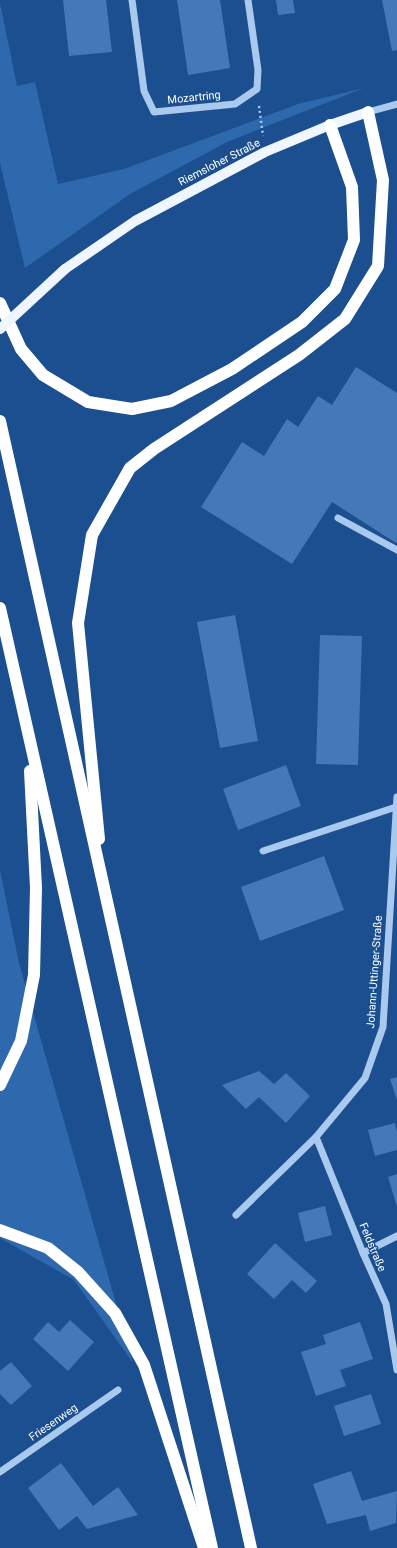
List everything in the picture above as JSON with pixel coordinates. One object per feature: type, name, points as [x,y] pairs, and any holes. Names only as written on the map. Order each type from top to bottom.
[{"type":"highway","points":[[104,892],[78,623],[92,535],[130,468],[154,449],[299,355],[345,319],[378,266],[383,180],[368,112]]},
{"type":"highway","points":[[0,303],[21,350],[43,375],[88,402],[132,409],[171,400],[232,369],[302,322],[335,289],[354,240],[352,187],[330,125]]},
{"type":"highway","points":[[0,421],[250,1548]]},
{"type":"highway","points":[[0,608],[212,1548]]},
{"type":"highway","points":[[0,1085],[21,1041],[34,975],[36,888],[29,738]]},
{"type":"highway","points":[[0,1230],[48,1248],[78,1272],[115,1313],[144,1364],[204,1548]]},
{"type":"main road","name":"Riemsloher Straße","points":[[0,328],[65,269],[135,221],[265,152],[330,125],[368,112]]},
{"type":"street","name":"Mozartring","points":[[132,0],[144,91],[154,112],[235,104],[257,89]]},
{"type":"street","points":[[248,0],[258,70],[257,89]]},
{"type":"street","name":"Riemsloher Straße","points":[[368,112],[397,104]]},
{"type":"street","points":[[338,518],[397,550]]},
{"type":"street","name":"Johann-Uttinger-Straße","points":[[236,1215],[316,1136],[365,1078],[383,1027],[397,797]]},
{"type":"street","points":[[263,851],[396,807]]},
{"type":"street","name":"Feldstraße","points":[[316,1136],[363,1253],[386,1304],[397,1370]]},
{"type":"street","points":[[363,1253],[397,1236]]},
{"type":"street","name":"Friesenweg","points":[[0,1472],[118,1390]]},
{"type":"path","points":[[257,89],[265,152]]},
{"type":"shaded area","points":[[0,3],[17,86],[35,82],[58,184],[124,169],[298,104],[364,88],[227,142],[130,194],[25,268],[0,163]]},
{"type":"shaded area","points":[[0,870],[19,963],[133,1363],[74,1280],[0,1238]]},
{"type":"building","points":[[63,0],[106,0],[112,52],[69,56]]},
{"type":"building","points":[[177,0],[220,0],[230,68],[188,75]]},
{"type":"building","points":[[276,0],[293,0],[295,13],[278,15]]},
{"type":"building","points":[[382,0],[397,0],[397,50],[392,51]]},
{"type":"building","points":[[356,367],[397,393],[396,543],[332,502],[292,564],[201,507],[242,442],[264,456],[287,419],[298,427],[318,396],[332,405]]},
{"type":"building","points":[[235,615],[258,741],[220,748],[197,622]]},
{"type":"building","points":[[320,635],[362,636],[358,765],[316,764]]},
{"type":"building","points":[[286,765],[301,806],[238,830],[223,789]]},
{"type":"building","points":[[324,856],[344,910],[260,941],[241,887]]},
{"type":"building","points":[[259,1071],[274,1084],[286,1073],[310,1096],[286,1123],[259,1097],[246,1109],[222,1085]]},
{"type":"building","points":[[397,1077],[397,1100],[390,1079]]},
{"type":"building","points":[[395,1123],[397,1132],[397,1150],[375,1156],[368,1130]]},
{"type":"building","points":[[397,1174],[397,1207],[388,1177]]},
{"type":"building","points":[[325,1206],[332,1235],[305,1242],[298,1213]]},
{"type":"building","points":[[275,1243],[317,1281],[306,1293],[292,1280],[274,1299],[247,1274]]},
{"type":"building","points":[[70,1320],[94,1342],[68,1371],[33,1339],[48,1322],[59,1332]]},
{"type":"building","points":[[360,1322],[373,1359],[340,1370],[346,1386],[316,1396],[301,1352],[326,1344],[323,1335]]},
{"type":"building","points":[[11,1362],[32,1386],[11,1405],[0,1394],[0,1371]]},
{"type":"building","points":[[371,1394],[381,1424],[344,1436],[334,1406]]},
{"type":"building","points":[[61,1463],[93,1506],[118,1487],[138,1515],[87,1529],[77,1516],[59,1530],[28,1488]]},
{"type":"building","points":[[351,1471],[362,1501],[397,1491],[396,1523],[370,1531],[366,1515],[327,1524],[313,1484]]}]
